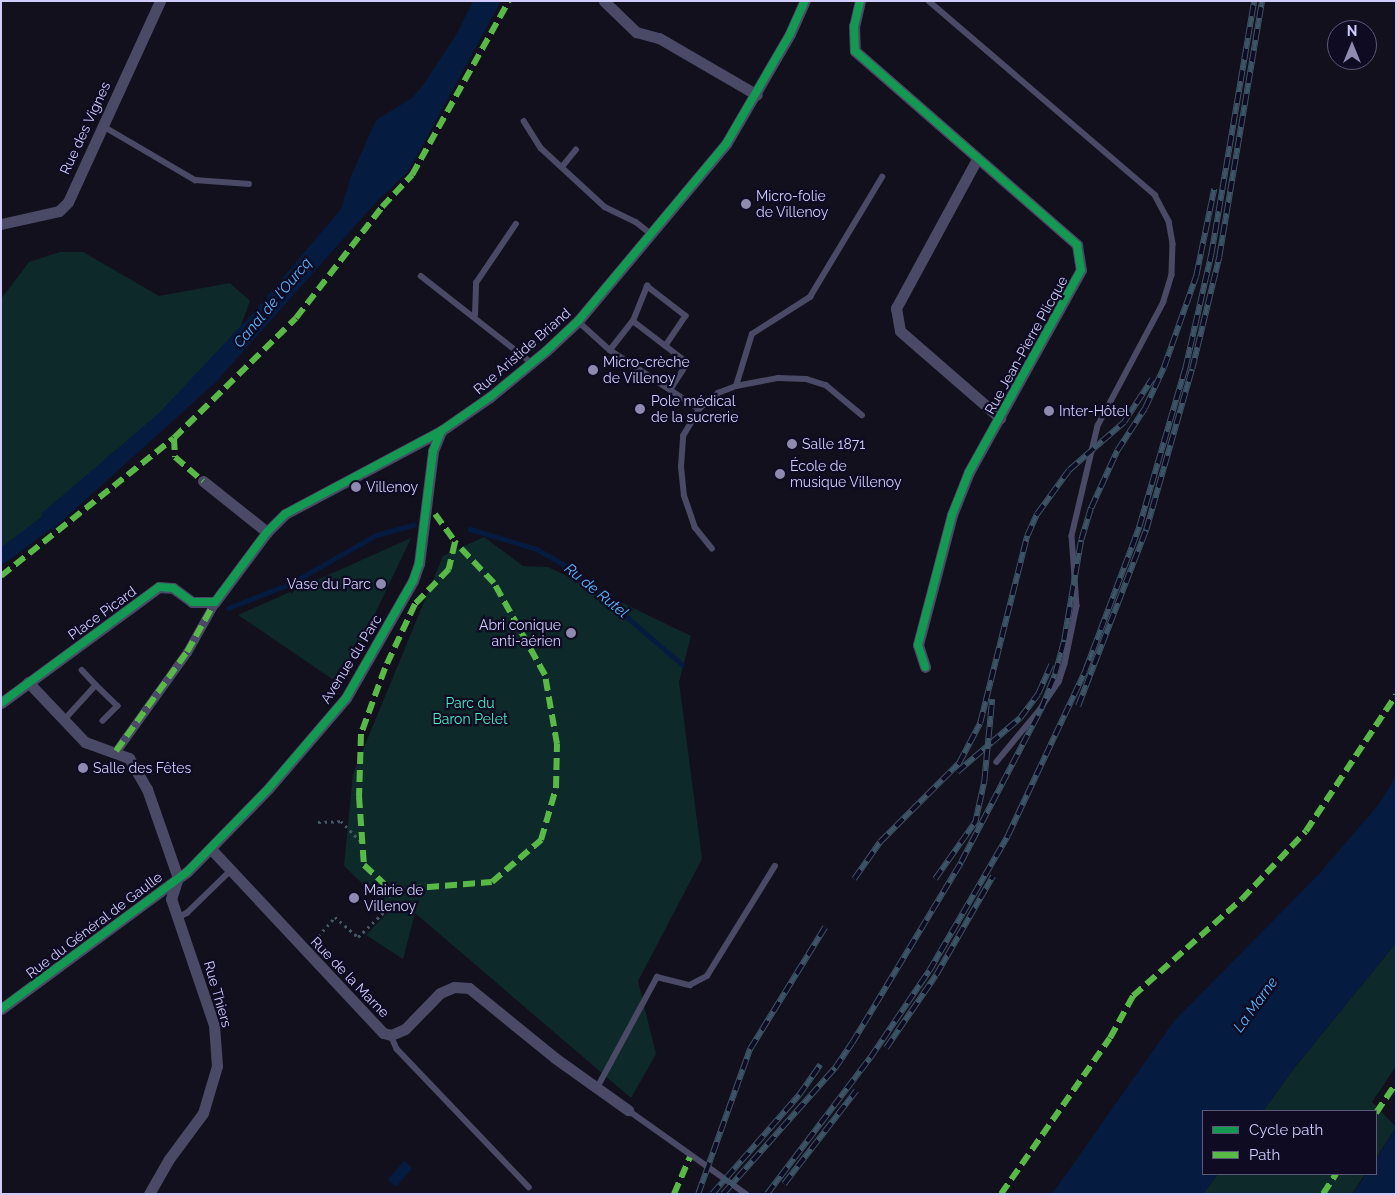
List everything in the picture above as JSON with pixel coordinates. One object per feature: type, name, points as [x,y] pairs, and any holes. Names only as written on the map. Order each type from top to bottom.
[{"type":"street","name":"Rue des Vignes","points":[[1,224],[59,211],[68,202],[160,1]]},
{"type":"street","points":[[604,1],[636,32],[659,38],[756,95]]},
{"type":"street","name":"Rue Aristide Briand","points":[[215,602],[267,532],[304,502],[440,430],[490,397],[532,363],[578,321],[726,144],[756,95],[805,1]]},
{"type":"street","name":"Rue Jean-Pierre Plicque","points":[[860,1],[854,26],[855,51],[1077,245],[1081,270],[969,472],[952,515],[918,645],[925,667]]},
{"type":"street","name":"Rue Jean-Pierre Plicque","points":[[977,159],[896,308],[900,331],[1000,418]]},
{"type":"street","name":"Avenue du Parc","points":[[178,878],[211,848],[268,789],[346,698],[413,581],[418,564],[432,450],[440,430]]},
{"type":"street","points":[[204,480],[267,532]]},
{"type":"street","name":"Place Picard","points":[[1,703],[159,587],[173,588],[192,602],[215,602]]},
{"type":"street","points":[[110,750],[186,652],[215,602]]},
{"type":"street","points":[[28,682],[85,742],[130,758],[147,789],[178,878]]},
{"type":"street","name":"Rue de la Marne","points":[[211,848],[304,952],[383,1033],[392,1035],[405,1028],[440,993],[454,987],[469,988],[555,1058],[628,1110]]},
{"type":"street","name":"Rue Thiers","points":[[149,1194],[169,1158],[203,1113],[218,1066],[214,1025],[171,899],[178,878]]},
{"type":"street","name":"Rue du Général de Gaulle","points":[[1,1009],[178,878]]},
{"type":"lane","points":[[929,1],[1155,195],[1169,221],[1173,244],[1172,275],[1164,302],[1098,426],[1072,536],[1077,606],[1065,664],[1059,682],[1042,709],[997,762]]},
{"type":"lane","points":[[524,121],[541,148],[605,207],[636,222],[650,233]]},
{"type":"lane","points":[[103,126],[196,180],[249,184]]},
{"type":"lane","points":[[562,167],[576,150]]},
{"type":"lane","points":[[736,386],[752,334],[810,297],[882,176]]},
{"type":"lane","points":[[474,315],[476,283],[516,224]]},
{"type":"lane","points":[[421,276],[474,315],[532,363]]},
{"type":"lane","points":[[610,350],[633,321],[647,286],[686,316],[666,346]]},
{"type":"lane","points":[[578,321],[610,350],[699,408]]},
{"type":"lane","points":[[633,321],[688,363],[671,389]]},
{"type":"lane","points":[[712,549],[696,528],[684,496],[681,466],[683,436],[699,408],[718,393],[736,386],[778,378],[806,379],[826,385],[862,415]]},
{"type":"lane","points":[[82,670],[118,706],[103,721]]},
{"type":"lane","points":[[64,720],[96,685]]},
{"type":"lane","points":[[597,1088],[657,977],[690,985],[707,976],[775,866]]},
{"type":"lane","points":[[177,918],[187,913],[232,870]]},
{"type":"lane","points":[[392,1035],[397,1049],[529,1187]]},
{"type":"lane","points":[[628,1110],[746,1194]]},
{"type":"path","points":[[318,822],[341,821],[361,842]]},
{"type":"path","points":[[304,952],[335,917],[358,937],[386,910],[391,890]]},
{"type":"green space","points":[[60,252],[83,252],[159,296],[230,283],[250,301],[234,344],[93,477],[1,554],[1,299],[29,262]]},
{"type":"green space","name":"Parc du Baron Pelet","points":[[484,537],[523,566],[548,567],[691,636],[679,682],[702,859],[638,981],[656,1054],[631,1098],[415,913],[403,959],[366,935],[390,910],[344,866],[353,774],[443,556]]},
{"type":"green space","points":[[411,538],[341,685],[238,615]]},
{"type":"green space","points":[[1396,943],[1396,1066],[1372,1102],[1396,1127],[1377,1156],[1377,1110],[1264,1110],[1295,1067]]},
{"type":"green space","points":[[1217,1175],[1364,1175],[1352,1194],[1203,1194]]},
{"type":"water","points":[[473,1],[501,1],[408,172],[378,200],[216,382],[52,530],[41,514],[159,413],[253,313],[341,209],[351,176],[376,120],[412,98],[423,85],[456,35]]},
{"type":"water","name":"La Marne","points":[[1396,776],[1396,943],[1295,1067],[1264,1110],[1202,1110],[1202,1175],[1217,1175],[1203,1194],[1052,1194],[1174,1021],[1318,875],[1379,804]]},
{"type":"water","points":[[1396,1127],[1396,1194],[1353,1194],[1365,1175],[1377,1175],[1377,1157]]},
{"type":"water","points":[[404,1161],[412,1168],[396,1187],[388,1180]]},
{"type":"waterway","name":"Canal de l'Ourcq","points":[[1,556],[62,510]]},
{"type":"waterway","name":"Ru de Rutel","points":[[228,608],[290,584],[376,535],[414,525]]},
{"type":"waterway","name":"Ru de Rutel","points":[[470,529],[537,549],[571,569],[682,664]]},
{"type":"railway","points":[[767,1194],[870,1058],[929,971],[1008,835],[1085,671],[1139,527],[1185,369],[1211,255],[1254,1]]},
{"type":"railway","points":[[1078,706],[1146,530],[1192,369],[1219,257],[1262,1]]},
{"type":"railway","points":[[723,1194],[835,1068],[852,1043],[961,862],[1041,709],[1055,674],[1064,640],[1081,540],[1091,508],[1117,451],[1145,408],[1164,367],[1196,276],[1214,189]]},
{"type":"railway","points":[[854,879],[880,842],[959,763],[980,723],[1027,536],[1037,514],[1069,470],[1124,422],[1152,379]]},
{"type":"railway","points":[[957,772],[1020,718],[1038,694],[1051,665]]},
{"type":"railway","points":[[974,827],[984,782],[992,699]]},
{"type":"railway","points":[[935,879],[975,822]]},
{"type":"railway","points":[[886,1048],[936,975],[993,876]]},
{"type":"railway","points":[[698,1194],[750,1049],[825,927]]},
{"type":"railway","points":[[712,1194],[799,1095],[820,1065]]},
{"type":"railway","points":[[784,1184],[856,1091]]},
{"type":"marked path","points":[[1,576],[174,438],[296,318],[382,207],[412,175],[509,1]]},
{"type":"marked path","points":[[174,438],[175,457],[203,481]]},
{"type":"marked path","points":[[435,514],[455,542],[449,569],[415,604],[385,668],[361,734],[359,796],[364,865],[391,890],[492,882],[541,840],[556,788],[557,744],[545,675],[494,583],[455,542]]},
{"type":"marked path","points":[[116,751],[187,652],[215,602]]},
{"type":"marked path","points":[[1001,1194],[1110,1038],[1133,996],[1242,899],[1306,831],[1396,695]]},
{"type":"marked path","points":[[1377,1112],[1396,1083]]},
{"type":"marked path","points":[[674,1194],[690,1157]]},
{"type":"marked path","points":[[1323,1194],[1335,1175]]},
{"type":"cycle path","points":[[1,703],[159,587],[173,588],[192,602],[215,602],[267,532],[285,514],[441,431],[490,397],[546,351],[578,321],[726,144],[790,34],[805,1]]},
{"type":"cycle path","points":[[860,1],[854,26],[855,51],[1077,245],[1081,270],[969,472],[952,515],[918,645],[925,667]]},
{"type":"cycle path","points":[[1,1009],[187,872],[268,789],[346,698],[413,581],[419,564],[433,451],[441,431]]},
{"type":"place","name":"Micro-folie de Villenoy","points":[[746,204]]},
{"type":"place","name":"Micro-crèche de Villenoy","points":[[593,370]]},
{"type":"place","name":"Pole médical de la sucrerie","points":[[640,409]]},
{"type":"place","name":"Inter-Hôtel","points":[[1049,411]]},
{"type":"place","name":"Salle 1871","points":[[792,444]]},
{"type":"place","name":"École de musique Villenoy","points":[[780,474]]},
{"type":"place","name":"Villenoy","points":[[356,487]]},
{"type":"place","name":"Vase du Parc","points":[[381,584]]},
{"type":"place","name":"Abri conique anti-aérien","points":[[571,633]]},
{"type":"place","name":"Salle des Fêtes","points":[[83,768]]},
{"type":"place","name":"Mairie de Villenoy","points":[[354,898]]}]
